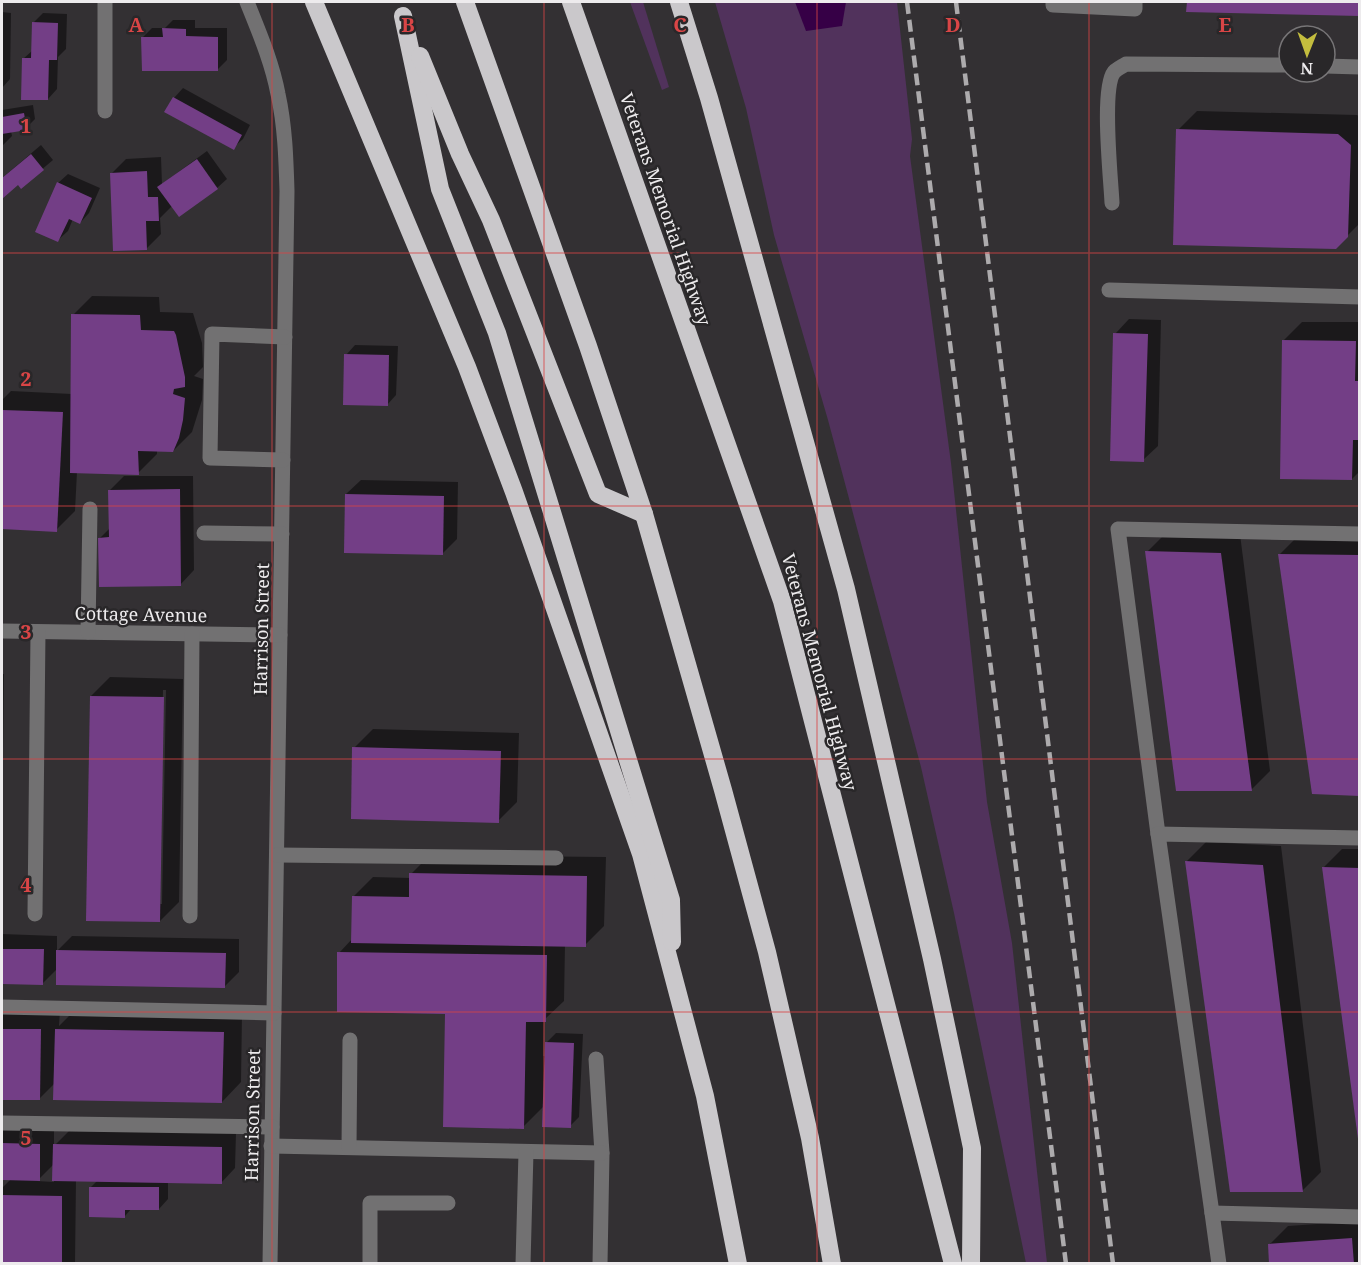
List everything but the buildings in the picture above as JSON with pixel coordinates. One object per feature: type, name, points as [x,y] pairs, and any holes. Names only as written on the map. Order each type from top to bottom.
[{"type":"highway","points":[[314,2],[467,367],[514,492],[641,854],[705,1096],[738,1263]]},
{"type":"highway","points":[[465,2],[588,345],[645,514],[766,952],[810,1138],[832,1263]]},
{"type":"highway","name":"Veterans Memorial Highway","points":[[571,2],[782,601],[953,1263]]},
{"type":"highway","points":[[679,2],[709,98],[846,590],[932,958],[972,1148],[971,1263]]},
{"type":"highway","points":[[400,9],[440,189],[497,333],[671,900],[673,970]]},
{"type":"highway","points":[[400,9],[460,154],[491,220],[598,494],[645,514]]},
{"type":"street","points":[[105,2],[105,111]]},
{"type":"street","name":"Harrison Street","points":[[247,2],[264,43],[278,93],[286,142],[287,237],[270,1263]]},
{"type":"street","points":[[1053,2],[1053,5],[1134,9],[1135,2]]},
{"type":"street","points":[[1112,203],[1107,99],[1110,81],[1115,71],[1126,64],[1277,65]]},
{"type":"street","points":[[1337,67],[1359,68]]},
{"type":"street","points":[[1109,290],[1359,297]]},
{"type":"street","points":[[283,460],[210,458],[210,446],[213,334],[285,337]]},
{"type":"street","points":[[88,632],[90,509]]},
{"type":"street","points":[[1219,1263],[1158,834],[1118,529],[1359,534]]},
{"type":"street","points":[[204,533],[282,534]]},
{"type":"street","name":"Cottage Avenue","points":[[2,631],[280,635]]},
{"type":"street","points":[[35,914],[38,632]]},
{"type":"street","points":[[190,916],[192,634]]},
{"type":"street","points":[[1158,834],[1359,838]]},
{"type":"street","points":[[277,855],[556,858]]},
{"type":"street","points":[[2,1007],[274,1013]]},
{"type":"street","points":[[349,1147],[350,1040]]},
{"type":"street","points":[[596,1059],[602,1153],[600,1263]]},
{"type":"street","points":[[2,1123],[272,1127]]},
{"type":"street","points":[[271,1146],[602,1153]]},
{"type":"street","points":[[523,1263],[526,1152]]},
{"type":"street","points":[[370,1263],[370,1203],[448,1203]]},
{"type":"street","points":[[1212,1213],[1359,1217]]},
{"type":"shaded area","points":[[630,2],[643,2],[669,87],[662,90]]},
{"type":"shaded area","points":[[715,2],[897,2],[912,139],[910,156],[951,463],[987,802],[1012,943],[1047,1263],[1026,1263],[954,913],[921,767],[828,420],[774,235],[746,108]]},
{"type":"shaded area","points":[[795,2],[846,2],[842,26],[806,31]]},
{"type":"railway","points":[[907,2],[1066,1264]]},
{"type":"railway","points":[[956,2],[1113,1264]]}]
